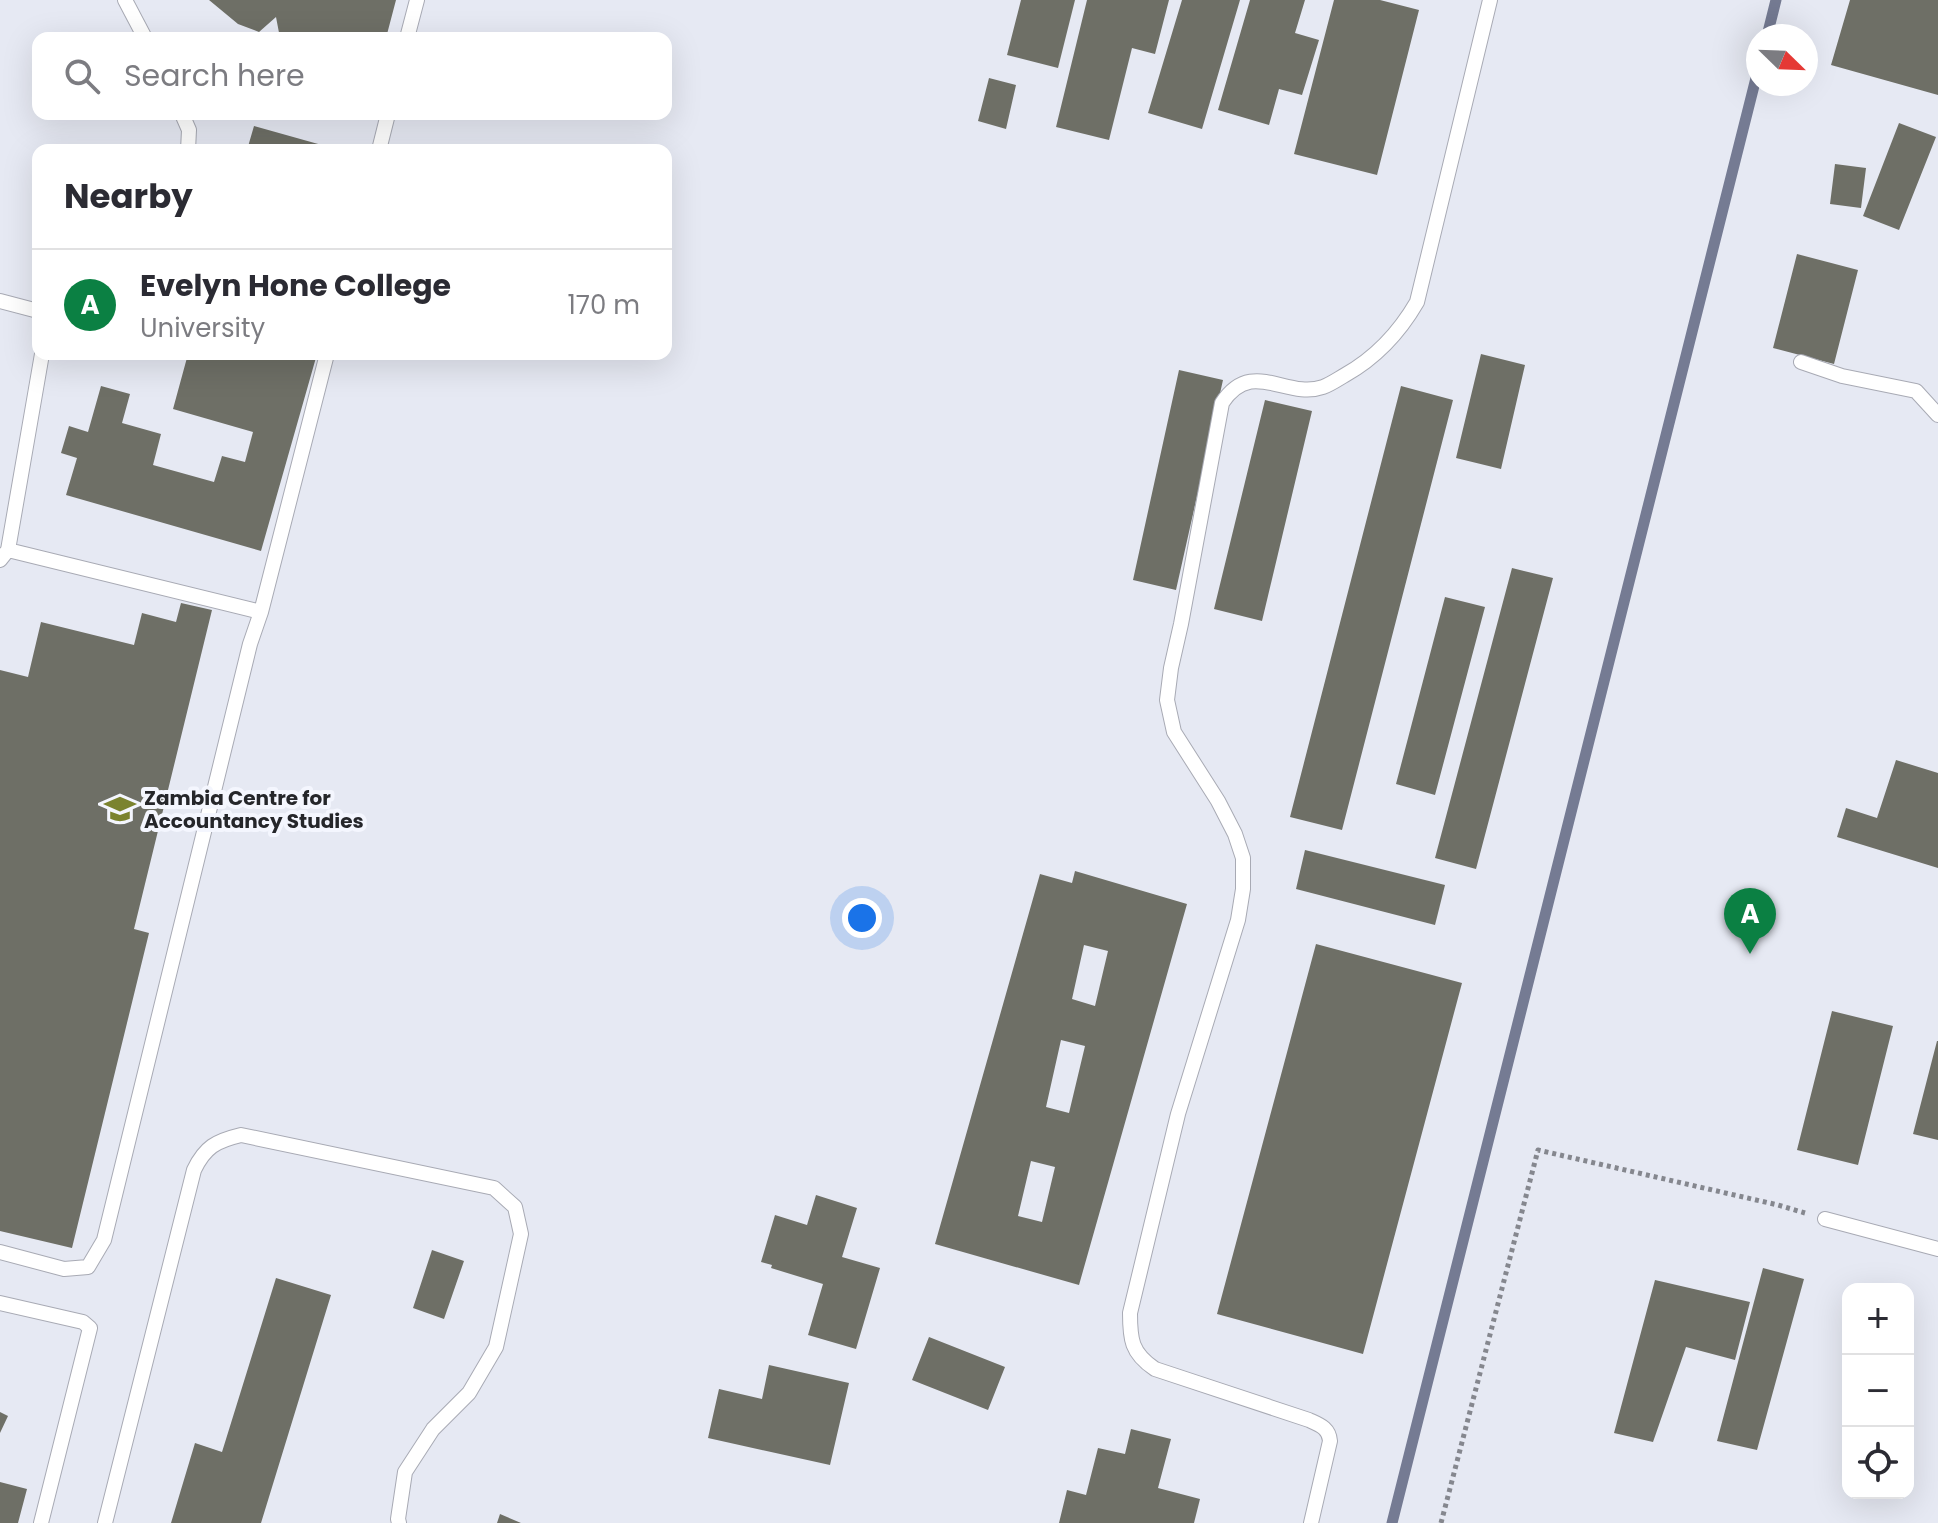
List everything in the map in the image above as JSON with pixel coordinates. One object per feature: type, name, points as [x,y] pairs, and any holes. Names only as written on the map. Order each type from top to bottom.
[{"type":"lane","points":[[125,0],[142,32]]},
{"type":"lane","points":[[409,32],[417,0]]},
{"type":"lane","points":[[1311,1523],[1330,1441],[1326,1429],[1309,1420],[1155,1369],[1144,1362],[1131,1342],[1130,1313],[1174,1130],[1238,920],[1243,889],[1243,858],[1235,834],[1174,732],[1167,700],[1222,403],[1230,391],[1251,381],[1262,380],[1307,390],[1323,387],[1365,364],[1393,339],[1405,323],[1417,302],[1490,0]]},
{"type":"lane","points":[[185,120],[189,130],[188,144]]},
{"type":"lane","points":[[380,144],[386,120]]},
{"type":"lane","points":[[0,301],[32,309]]},
{"type":"lane","points":[[41,360],[4,555],[261,612]]},
{"type":"lane","points":[[0,1252],[64,1269],[88,1267],[104,1240],[250,644],[261,612],[325,360]]},
{"type":"lane","points":[[1801,362],[1842,376],[1916,391],[1938,415]]},
{"type":"lane","points":[[105,1523],[194,1170],[202,1154],[212,1145],[241,1135],[494,1188],[515,1207],[521,1234],[496,1347],[469,1393],[433,1429],[405,1472],[399,1523]]},
{"type":"lane","points":[[1825,1219],[1938,1249]]},
{"type":"lane","points":[[0,1303],[83,1322],[90,1328],[41,1523]]},
{"type":"path","points":[[1441,1523],[1538,1150],[1778,1205],[1825,1219]]},
{"type":"building","points":[[209,0],[396,0],[388,32],[279,32],[276,17],[259,32],[238,24]]},
{"type":"building","points":[[1021,0],[1075,0],[1058,68],[1007,55]]},
{"type":"building","points":[[1087,0],[1169,0],[1155,54],[1132,48],[1109,140],[1056,127]]},
{"type":"building","points":[[1182,0],[1240,0],[1202,129],[1148,113]]},
{"type":"building","points":[[1250,0],[1305,0],[1295,33],[1319,40],[1302,95],[1279,89],[1269,125],[1218,110]]},
{"type":"building","points":[[1334,0],[1380,0],[1419,10],[1377,175],[1294,154]]},
{"type":"building","points":[[1850,0],[1938,0],[1938,95],[1831,65]]},
{"type":"building","points":[[989,78],[1016,85],[1006,129],[978,121]]},
{"type":"building","points":[[1899,123],[1936,137],[1899,230],[1863,216]]},
{"type":"building","points":[[254,126],[318,144],[249,144]]},
{"type":"building","points":[[1835,164],[1866,168],[1861,208],[1830,204]]},
{"type":"building","points":[[1797,254],[1858,270],[1834,364],[1773,348]]},
{"type":"building","points":[[1481,354],[1525,365],[1501,469],[1456,458]]},
{"type":"building","points":[[186,360],[315,360],[261,551],[66,495],[77,458],[61,453],[69,426],[88,432],[101,386],[130,394],[122,423],[161,434],[153,465],[214,482],[222,456],[245,462],[253,432],[173,409]]},
{"type":"building","points":[[1179,370],[1223,380],[1176,590],[1133,580]]},
{"type":"building","points":[[1401,386],[1453,400],[1342,830],[1290,817]]},
{"type":"building","points":[[1265,400],[1312,411],[1262,621],[1214,609]]},
{"type":"building","points":[[1512,568],[1553,578],[1476,869],[1435,858]]},
{"type":"building","points":[[1445,597],[1485,607],[1435,795],[1396,784]]},
{"type":"building","points":[[181,603],[212,610],[134,929],[149,933],[72,1248],[0,1231],[0,670],[28,677],[41,622],[134,645],[142,613],[176,622]]},
{"type":"building","points":[[1896,760],[1938,773],[1938,868],[1837,837],[1846,808],[1877,818]]},
{"type":"building","points":[[1305,850],[1445,885],[1435,925],[1296,889]]},
{"type":"building","points":[[1075,871],[1187,904],[1079,1285],[935,1244],[1040,874],[1072,883]],"holes":[[[1084,945],[1108,951],[1095,1006],[1072,999]],[[1061,1040],[1085,1046],[1069,1113],[1046,1107]],[[1031,1161],[1055,1167],[1042,1222],[1018,1216]]]},
{"type":"building","points":[[1316,944],[1462,983],[1363,1354],[1217,1314]]},
{"type":"building","points":[[1832,1011],[1893,1026],[1858,1165],[1797,1150]]},
{"type":"building","points":[[1938,1041],[1938,1140],[1913,1134]]},
{"type":"building","points":[[816,1195],[857,1208],[842,1257],[880,1268],[856,1349],[808,1335],[823,1284],[761,1262],[775,1215],[807,1225]]},
{"type":"building","points":[[432,1250],[464,1261],[444,1319],[413,1308]]},
{"type":"building","points":[[1763,1268],[1804,1279],[1757,1450],[1717,1441]]},
{"type":"building","points":[[276,1278],[331,1295],[261,1523],[171,1523],[195,1443],[222,1452]]},
{"type":"building","points":[[1655,1280],[1750,1302],[1735,1360],[1686,1347],[1653,1442],[1614,1433]]},
{"type":"building","points":[[929,1337],[1005,1367],[988,1410],[912,1380]]},
{"type":"building","points":[[769,1365],[849,1383],[830,1465],[708,1438],[719,1389],[762,1399]]},
{"type":"building","points":[[0,1412],[8,1416],[0,1433]]},
{"type":"building","points":[[1131,1429],[1171,1439],[1158,1488],[1200,1499],[1194,1523],[1059,1523],[1067,1490],[1086,1495],[1098,1448],[1125,1454]]},
{"type":"building","points":[[0,1482],[27,1489],[18,1523],[0,1523]]},
{"type":"building","points":[[500,1514],[521,1523],[497,1523]]},
{"type":"waterway","points":[[1770,24],[1776,0]]},
{"type":"waterway","points":[[1392,1523],[1751,96]]},
{"type":"place","name":"Zambia Centre for Accountancy Studies","points":[[120,809]]},
{"type":"place","name":"Evelyn Hone College","points":[[1750,954]]}]
